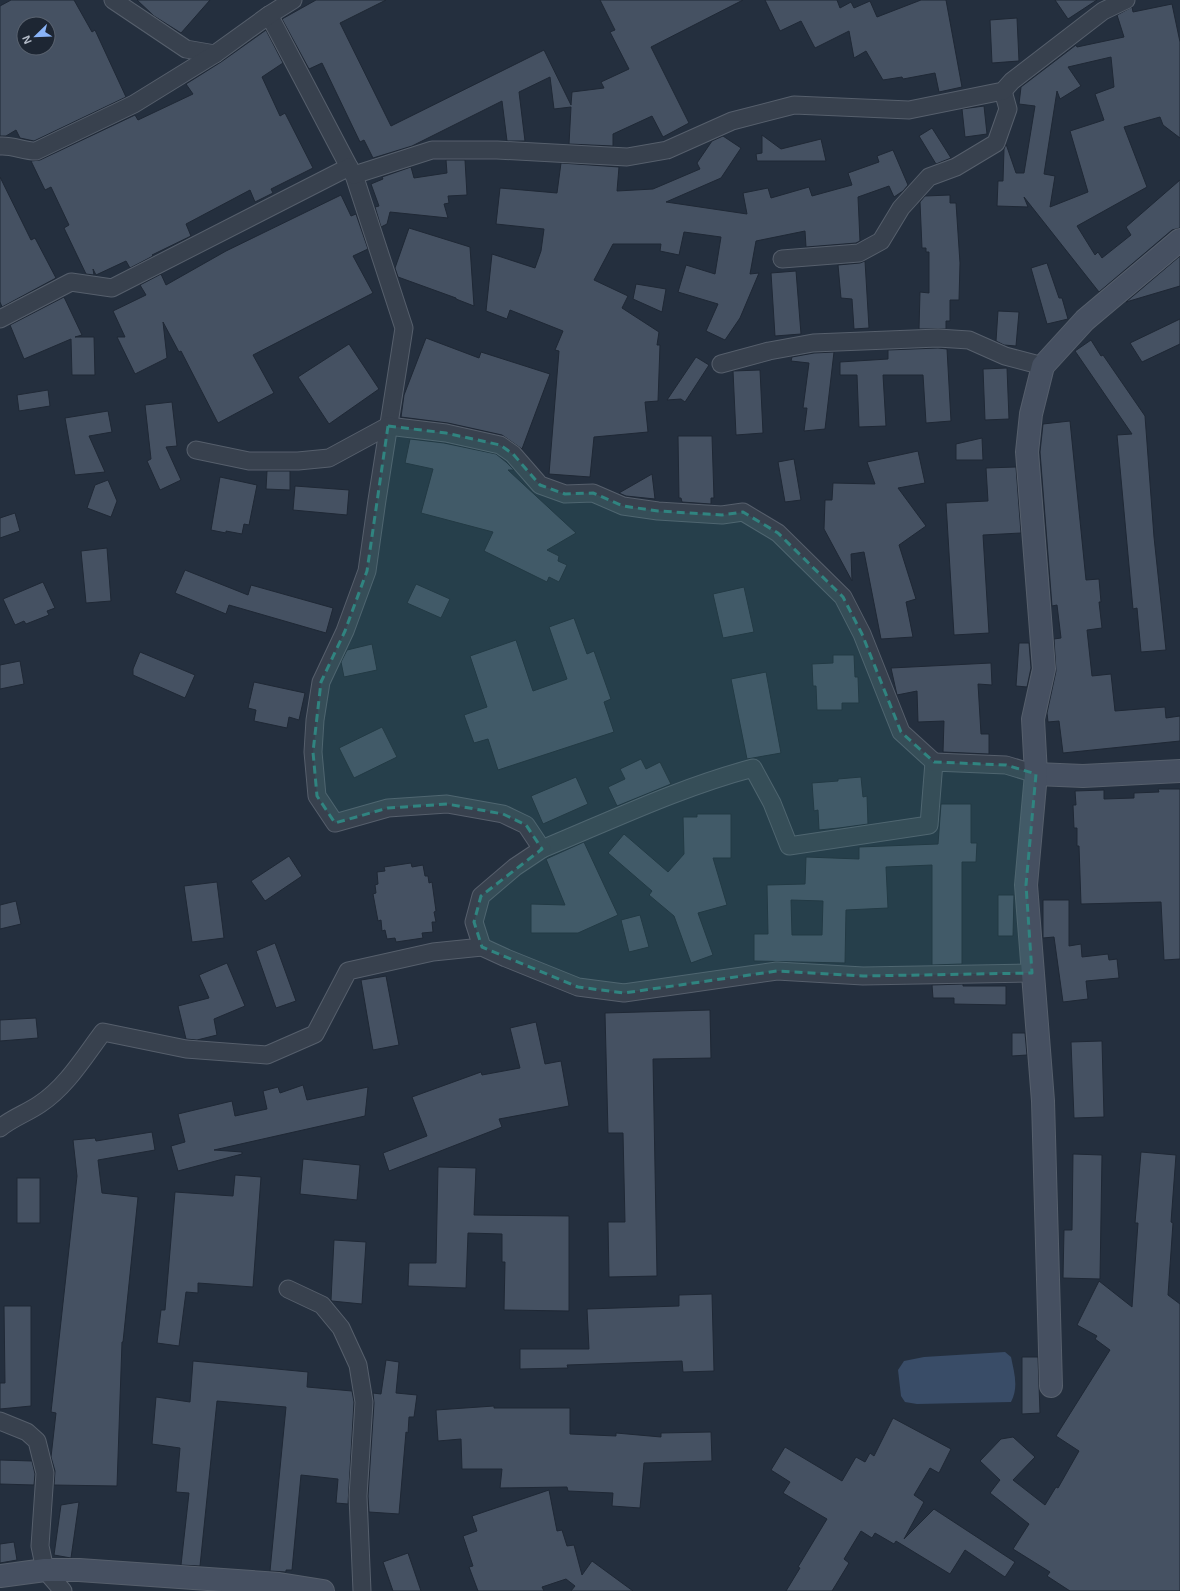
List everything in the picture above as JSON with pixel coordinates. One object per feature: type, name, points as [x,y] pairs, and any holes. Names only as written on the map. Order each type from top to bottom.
[{"type":"street","points":[[113,0],[186,49],[215,54]]},
{"type":"street","points":[[0,146],[9,145],[27,151],[36,151],[134,104],[215,54],[269,15],[293,0]]},
{"type":"street","points":[[0,319],[71,282],[112,288],[351,171],[432,150],[497,150],[627,156],[667,150],[732,120],[794,105],[909,110],[1003,91],[1012,81],[1103,11],[1126,0]]},
{"type":"street","points":[[269,15],[351,171],[404,328],[367,571],[345,631],[320,682],[313,752],[317,796],[335,823],[388,808],[447,804],[503,814],[526,825],[542,848]]},
{"type":"street","points":[[782,259],[859,253],[881,241],[900,208],[929,177],[956,167],[996,143],[1008,109],[1003,91]]},
{"type":"street","points":[[1051,1386],[1043,1101],[1026,885],[1036,774],[1033,719],[1044,670],[1026,452],[1031,414],[1043,366],[1085,320],[1180,240]]},
{"type":"street","points":[[721,364],[769,351],[813,343],[938,338],[969,340],[1005,356],[1043,366]]},
{"type":"street","points":[[196,450],[249,462],[298,461],[329,458],[388,426],[446,433],[500,445],[513,454],[540,485],[565,494],[593,493],[623,506],[658,512],[722,515],[742,512],[778,533],[843,597],[862,634],[900,732],[934,762],[1006,765],[1036,774],[1083,776],[1180,771]]},
{"type":"street","points":[[482,947],[474,922],[481,896],[515,867],[542,848],[674,795],[729,775],[754,768],[772,803],[789,846],[929,825],[934,762]]},
{"type":"street","points":[[0,1128],[10,1120],[40,1104],[64,1084],[103,1032],[186,1049],[267,1055],[314,1034],[348,971],[433,952],[482,947],[578,987],[624,993],[777,971],[863,976],[1032,973]]},
{"type":"street","points":[[288,1289],[322,1304],[341,1328],[358,1366],[364,1402],[358,1496],[362,1591]]},
{"type":"street","points":[[0,1421],[27,1432],[37,1441],[45,1473],[40,1546],[46,1570],[63,1591]]},
{"type":"street","points":[[0,1576],[46,1570],[79,1570],[271,1583],[323,1591]]},
{"type":"highlighted area","points":[[388,426],[446,433],[500,445],[513,454],[540,485],[565,494],[593,493],[623,506],[658,511],[722,515],[743,512],[778,533],[843,597],[862,634],[901,732],[934,762],[1006,765],[1036,774],[1026,885],[1032,973],[863,976],[777,971],[624,993],[578,987],[482,947],[474,922],[481,896],[542,849],[526,825],[503,814],[447,804],[388,808],[335,823],[317,796],[313,752],[321,682],[345,631],[367,571]]},
{"type":"water","points":[[1005,1352],[1011,1357],[1015,1380],[1015,1391],[1011,1402],[917,1404],[905,1402],[901,1396],[898,1370],[904,1361],[924,1357]]},
{"type":"building","points":[[11,0],[74,0],[92,32],[95,30],[126,97],[34,141],[20,138],[16,130],[6,136],[0,136],[0,6]]},
{"type":"building","points":[[137,0],[210,0],[181,33],[154,16]]},
{"type":"building","points":[[316,0],[386,0],[340,23],[391,126],[544,50],[571,105],[572,92],[604,88],[601,82],[629,69],[610,32],[615,30],[600,0],[743,0],[651,47],[689,123],[663,137],[652,116],[613,134],[613,146],[569,144],[571,107],[554,109],[550,77],[519,92],[525,141],[507,141],[502,101],[412,146],[373,158],[364,140],[360,142],[322,63],[309,69],[282,19]]},
{"type":"building","points":[[765,0],[837,0],[840,8],[851,2],[854,8],[870,1],[877,17],[921,0],[946,0],[962,87],[939,92],[935,73],[903,79],[902,77],[883,80],[866,51],[854,58],[849,31],[815,48],[801,21],[780,31]]},
{"type":"building","points":[[1055,0],[1097,0],[1068,19]]},
{"type":"building","points":[[1172,4],[1180,42],[1180,138],[1163,125],[1160,117],[1124,127],[1147,187],[1077,226],[1095,255],[1098,252],[1102,258],[1131,235],[1126,227],[1180,180],[1180,228],[1172,230],[1099,292],[1024,197],[1028,207],[997,206],[998,181],[1003,181],[1004,149],[1006,144],[1016,173],[1024,173],[1035,106],[1019,104],[1021,87],[1076,45],[1077,47],[1124,37],[1117,15],[1132,7],[1133,12]],"holes":[[[1111,57],[1114,87],[1095,94],[1104,120],[1070,131],[1088,192],[1050,207],[1055,176],[1044,174],[1057,91],[1060,99],[1081,86],[1068,67]]]},
{"type":"building","points":[[1017,18],[1019,61],[992,63],[990,20]]},
{"type":"building","points":[[266,30],[283,63],[262,77],[280,116],[285,113],[313,168],[271,189],[273,193],[255,202],[250,190],[186,224],[191,236],[152,255],[153,256],[130,268],[126,261],[96,275],[93,269],[94,275],[86,274],[64,228],[69,225],[51,187],[45,190],[31,161],[40,160],[135,115],[138,120],[193,94],[186,84],[221,62]]},
{"type":"building","points":[[984,106],[987,134],[965,137],[962,109]]},
{"type":"building","points":[[932,128],[951,158],[936,164],[919,136]]},
{"type":"building","points":[[762,135],[781,149],[821,139],[826,161],[757,161],[756,154],[762,153]]},
{"type":"building","points":[[723,136],[741,148],[721,178],[666,202],[747,214],[743,193],[768,188],[771,198],[809,187],[812,196],[852,185],[848,173],[879,162],[877,156],[893,150],[908,185],[903,191],[894,197],[889,186],[858,197],[860,241],[856,243],[806,247],[805,231],[756,241],[750,274],[759,273],[740,318],[725,340],[706,331],[718,304],[678,292],[686,265],[715,274],[721,237],[684,232],[679,255],[660,251],[661,244],[613,244],[594,280],[628,296],[622,308],[659,332],[657,345],[660,345],[658,401],[645,402],[648,432],[594,437],[590,477],[549,474],[559,351],[555,350],[563,331],[510,310],[507,319],[486,311],[492,254],[535,268],[541,251],[544,229],[496,224],[500,188],[557,193],[561,163],[619,167],[617,191],[653,189],[700,169],[697,163],[712,141]]},
{"type":"building","points":[[446,160],[465,160],[467,195],[448,196],[449,203],[444,204],[448,218],[390,212],[387,224],[381,227],[375,207],[379,206],[371,184],[383,179],[382,177],[411,167],[414,178],[447,173]]},
{"type":"building","points":[[0,177],[31,240],[35,238],[56,278],[2,307],[0,302]]},
{"type":"building","points":[[341,195],[351,216],[356,214],[368,249],[353,256],[373,293],[253,355],[274,393],[218,423],[181,351],[179,352],[163,322],[167,358],[135,374],[117,337],[125,337],[113,311],[146,295],[140,285],[161,274],[166,285],[226,251]]},
{"type":"building","points":[[950,195],[950,203],[956,203],[960,263],[959,300],[950,300],[950,321],[946,321],[946,329],[919,329],[920,292],[929,293],[929,252],[926,252],[926,248],[922,248],[920,202],[925,196]]},
{"type":"building","points":[[409,228],[470,247],[474,306],[398,277],[395,268]]},
{"type":"building","points":[[1180,256],[1180,286],[1126,302]]},
{"type":"building","points":[[865,261],[869,328],[854,329],[852,299],[841,298],[838,265],[860,263]]},
{"type":"building","points":[[1047,263],[1059,298],[1062,298],[1068,319],[1047,324],[1031,268]]},
{"type":"building","points":[[796,271],[801,334],[775,336],[771,273]]},
{"type":"building","points":[[636,284],[666,289],[662,312],[633,299]]},
{"type":"building","points":[[64,297],[82,335],[75,337],[94,337],[95,375],[72,375],[71,339],[24,359],[10,325]]},
{"type":"building","points":[[998,311],[1019,312],[1016,346],[1004,345],[996,341]]},
{"type":"building","points":[[1180,319],[1180,344],[1142,362],[1130,343]]},
{"type":"building","points":[[426,338],[479,358],[481,352],[550,374],[522,449],[502,435],[448,423],[401,417],[404,395]]},
{"type":"building","points":[[1091,340],[1145,416],[1154,537],[1166,650],[1141,652],[1137,608],[1133,609],[1117,435],[1132,434],[1075,351]]},
{"type":"building","points":[[349,344],[379,389],[329,424],[298,377]]},
{"type":"building","points":[[947,349],[951,421],[926,423],[923,375],[883,375],[886,426],[859,427],[857,375],[840,375],[840,362],[888,359],[888,350]]},
{"type":"building","points":[[834,352],[825,429],[804,431],[807,408],[803,408],[809,363],[791,361],[792,357],[814,353]]},
{"type":"building","points":[[696,357],[709,365],[685,402],[681,399],[667,400]]},
{"type":"building","points":[[1007,368],[1009,419],[985,420],[983,369]]},
{"type":"building","points":[[760,370],[763,433],[736,435],[733,371]]},
{"type":"building","points":[[48,390],[50,406],[19,411],[17,395]]},
{"type":"building","points":[[172,402],[177,446],[166,447],[181,480],[160,490],[147,461],[151,459],[145,405]]},
{"type":"building","points":[[108,411],[112,432],[89,436],[105,472],[75,475],[65,418]]},
{"type":"building","points":[[1070,421],[1086,580],[1099,579],[1101,602],[1099,602],[1102,628],[1087,630],[1092,676],[1111,674],[1115,711],[1165,707],[1166,718],[1180,716],[1180,741],[1063,753],[1059,721],[1048,722],[1047,713],[1056,671],[1054,639],[1061,638],[1057,605],[1052,606],[1040,452],[1043,424]]},
{"type":"building","points":[[678,436],[712,436],[714,498],[711,498],[711,504],[682,502],[681,498],[679,498]]},
{"type":"building","points":[[982,438],[983,460],[956,460],[956,444]]},
{"type":"building","points":[[410,439],[444,443],[496,454],[506,462],[514,470],[508,470],[576,533],[547,550],[559,556],[558,561],[567,565],[559,582],[549,577],[547,582],[484,551],[493,532],[421,513],[433,469],[405,463]]},
{"type":"building","points":[[918,451],[925,483],[898,488],[926,526],[899,545],[916,599],[906,602],[913,637],[881,639],[864,552],[851,554],[852,581],[824,529],[825,500],[832,500],[833,483],[875,484],[867,462]]},
{"type":"building","points":[[794,459],[801,500],[785,502],[778,462]]},
{"type":"building","points":[[1016,467],[1021,533],[983,535],[989,633],[954,635],[946,503],[988,501],[986,468]]},
{"type":"building","points":[[267,471],[290,471],[290,490],[266,489]]},
{"type":"building","points":[[652,474],[655,499],[626,496],[619,493]]},
{"type":"building","points":[[220,477],[257,485],[249,525],[244,524],[242,534],[211,530]]},
{"type":"building","points":[[108,480],[117,501],[111,517],[87,508],[95,485]]},
{"type":"building","points":[[295,486],[349,490],[347,515],[293,510]]},
{"type":"building","points":[[15,513],[20,531],[0,538],[0,518]]},
{"type":"building","points":[[107,548],[111,601],[86,603],[81,551]]},
{"type":"building","points":[[185,570],[248,595],[251,585],[333,608],[326,633],[229,605],[226,614],[175,593]]},
{"type":"building","points":[[43,582],[55,608],[47,611],[49,615],[26,624],[24,621],[15,625],[3,599]]},
{"type":"building","points":[[416,584],[450,599],[441,618],[407,603]]},
{"type":"building","points":[[744,587],[754,632],[723,638],[713,594]]},
{"type":"building","points":[[574,618],[587,654],[594,651],[611,699],[604,702],[614,732],[498,770],[488,739],[474,743],[464,715],[487,707],[470,656],[516,640],[533,691],[567,679],[549,627]]},
{"type":"building","points":[[1019,643],[1029,643],[1031,668],[1027,687],[1016,686]]},
{"type":"building","points":[[372,644],[377,670],[344,677],[341,662],[347,650]]},
{"type":"building","points":[[140,652],[195,675],[185,698],[133,675],[133,669]]},
{"type":"building","points":[[833,655],[854,655],[855,677],[858,677],[859,703],[842,703],[842,710],[817,710],[816,686],[813,686],[812,664],[833,663]]},
{"type":"building","points":[[20,661],[24,684],[0,689],[0,665]]},
{"type":"building","points":[[991,663],[992,685],[978,684],[981,734],[989,734],[989,754],[943,752],[944,721],[918,722],[917,691],[897,695],[891,668]]},
{"type":"building","points":[[766,672],[781,753],[747,759],[731,679]]},
{"type":"building","points":[[254,682],[305,693],[299,720],[289,717],[287,728],[254,721],[256,710],[248,708]]},
{"type":"building","points":[[382,727],[397,757],[354,778],[339,748]]},
{"type":"building","points":[[641,759],[646,769],[660,762],[671,784],[617,806],[608,787],[625,779],[620,769]]},
{"type":"building","points":[[576,777],[588,804],[543,824],[531,796]]},
{"type":"building","points":[[861,777],[863,797],[867,796],[868,824],[819,830],[818,810],[814,811],[812,783]]},
{"type":"building","points":[[1158,789],[1180,789],[1180,959],[1164,960],[1161,902],[1081,904],[1079,846],[1077,846],[1077,828],[1074,828],[1073,805],[1076,805],[1075,791],[1104,790],[1104,799],[1134,798],[1134,793],[1159,792]]},
{"type":"building","points":[[941,804],[971,804],[971,843],[977,843],[976,862],[962,862],[962,964],[932,965],[932,865],[886,867],[888,908],[846,910],[845,963],[754,961],[754,934],[768,934],[767,885],[805,884],[806,857],[859,859],[859,847],[938,844]],"holes":[[[791,900],[823,901],[822,935],[792,935]]]},
{"type":"building","points":[[697,814],[731,814],[731,858],[713,858],[727,905],[698,913],[713,955],[691,963],[674,916],[649,895],[652,891],[608,853],[624,834],[668,872],[684,854],[683,817],[697,817]]},
{"type":"building","points":[[584,842],[618,915],[578,933],[531,933],[531,904],[565,905],[546,859]]},
{"type":"building","points":[[289,856],[302,876],[265,901],[251,881]]},
{"type":"building","points":[[411,863],[412,867],[423,865],[425,876],[428,876],[429,883],[432,882],[436,922],[432,922],[433,932],[422,933],[423,938],[396,942],[395,938],[387,939],[385,930],[382,931],[381,920],[378,921],[373,894],[376,893],[375,885],[378,884],[377,872],[385,871],[384,867]]},
{"type":"building","points":[[217,882],[224,938],[192,942],[184,886]]},
{"type":"building","points":[[998,895],[1014,895],[1013,936],[998,936]]},
{"type":"building","points":[[1043,900],[1069,900],[1069,946],[1081,944],[1082,957],[1108,954],[1109,960],[1117,959],[1119,978],[1086,981],[1088,999],[1063,1002],[1054,937],[1043,938]]},
{"type":"building","points":[[16,901],[21,924],[0,929],[0,905]]},
{"type":"building","points":[[640,915],[649,947],[629,952],[621,920]]},
{"type":"building","points":[[275,943],[296,1001],[276,1008],[256,951]]},
{"type":"building","points":[[227,963],[245,1006],[214,1019],[217,1035],[197,1040],[186,1039],[178,1006],[209,998],[199,975]]},
{"type":"building","points":[[386,976],[399,1045],[373,1050],[361,980]]},
{"type":"building","points":[[963,984],[963,986],[1006,986],[1006,1005],[954,1004],[954,998],[933,998],[932,985]]},
{"type":"building","points":[[710,1010],[711,1058],[653,1059],[657,1276],[609,1277],[608,1222],[625,1222],[623,1133],[608,1133],[605,1013]]},
{"type":"building","points":[[36,1018],[38,1038],[0,1041],[0,1020]]},
{"type":"building","points":[[536,1022],[545,1064],[561,1061],[569,1106],[499,1119],[502,1127],[389,1171],[383,1153],[427,1136],[412,1097],[481,1072],[482,1075],[520,1068],[510,1028]]},
{"type":"building","points":[[1012,1033],[1025,1033],[1027,1055],[1012,1056]]},
{"type":"building","points":[[1102,1041],[1104,1117],[1074,1118],[1071,1042]]},
{"type":"building","points":[[303,1085],[307,1100],[368,1087],[365,1116],[214,1150],[242,1152],[242,1154],[178,1171],[171,1146],[185,1142],[178,1114],[232,1101],[235,1116],[267,1109],[263,1091],[278,1087],[280,1093]]},
{"type":"building","points":[[152,1132],[155,1150],[98,1160],[102,1193],[138,1197],[122,1342],[117,1486],[54,1485],[55,1471],[51,1457],[56,1413],[51,1412],[77,1176],[73,1140],[95,1138],[96,1141]]},
{"type":"building","points":[[1141,1152],[1176,1155],[1168,1295],[1180,1304],[1180,1591],[1070,1591],[1047,1576],[1050,1572],[1013,1549],[1029,1524],[990,1493],[1000,1480],[980,1461],[1001,1439],[1013,1437],[1035,1457],[1013,1480],[1045,1505],[1056,1487],[1058,1488],[1079,1451],[1056,1436],[1110,1350],[1095,1339],[1097,1336],[1077,1325],[1099,1281],[1132,1307],[1138,1223],[1135,1223]]},
{"type":"building","points":[[1073,1154],[1102,1155],[1100,1279],[1063,1278],[1064,1230],[1072,1230]]},
{"type":"building","points":[[303,1159],[360,1165],[357,1200],[300,1194]]},
{"type":"building","points":[[438,1167],[476,1168],[474,1215],[569,1216],[569,1311],[504,1310],[505,1262],[502,1262],[502,1234],[468,1233],[466,1288],[408,1286],[409,1263],[436,1263]]},
{"type":"building","points":[[235,1175],[261,1177],[253,1287],[198,1283],[198,1293],[186,1292],[179,1346],[157,1343],[161,1310],[165,1310],[175,1192],[233,1196]]},
{"type":"building","points":[[17,1178],[40,1178],[40,1223],[17,1223]]},
{"type":"building","points":[[334,1240],[366,1242],[362,1304],[331,1300]]},
{"type":"building","points":[[712,1294],[714,1371],[683,1372],[682,1361],[567,1365],[568,1368],[520,1369],[520,1349],[589,1349],[587,1309],[679,1306],[679,1295]]},
{"type":"building","points":[[4,1306],[31,1306],[31,1406],[0,1409],[0,1383],[5,1383]]},
{"type":"building","points":[[1022,1357],[1038,1357],[1040,1413],[1022,1414]]},
{"type":"building","points":[[386,1360],[399,1362],[396,1393],[417,1395],[414,1417],[409,1417],[408,1433],[406,1432],[399,1514],[369,1512],[368,1496],[374,1403],[373,1393],[381,1394]]},
{"type":"building","points":[[193,1361],[308,1372],[307,1387],[352,1391],[354,1402],[348,1504],[336,1503],[338,1479],[301,1475],[292,1570],[286,1570],[286,1572],[270,1571],[286,1407],[217,1401],[200,1566],[181,1565],[189,1493],[176,1492],[180,1448],[152,1444],[156,1397],[190,1402]]},
{"type":"building","points":[[494,1406],[494,1408],[570,1408],[570,1434],[616,1436],[616,1433],[661,1437],[661,1433],[711,1432],[712,1461],[644,1463],[640,1508],[612,1506],[613,1493],[568,1491],[567,1487],[500,1488],[502,1469],[462,1469],[461,1439],[438,1441],[436,1410]]},
{"type":"building","points":[[893,1418],[951,1449],[939,1473],[930,1468],[914,1495],[924,1502],[904,1539],[934,1509],[1015,1562],[1005,1577],[965,1550],[950,1574],[896,1541],[894,1544],[875,1533],[872,1538],[861,1531],[844,1559],[849,1563],[832,1591],[786,1591],[800,1568],[798,1567],[827,1519],[783,1493],[790,1482],[771,1470],[785,1447],[842,1481],[856,1457],[865,1462],[870,1453],[874,1456]]},
{"type":"building","points":[[0,1460],[32,1461],[35,1474],[34,1485],[0,1484]]},
{"type":"building","points":[[549,1490],[557,1531],[562,1530],[567,1546],[574,1545],[582,1575],[592,1561],[633,1591],[571,1591],[575,1586],[566,1579],[542,1587],[544,1591],[478,1591],[469,1567],[473,1566],[463,1536],[477,1531],[472,1516]]},
{"type":"building","points":[[79,1502],[71,1558],[54,1555],[61,1505]]},
{"type":"building","points":[[14,1542],[17,1560],[0,1563],[0,1544]]},
{"type":"building","points":[[408,1553],[421,1591],[393,1591],[383,1562]]}]
